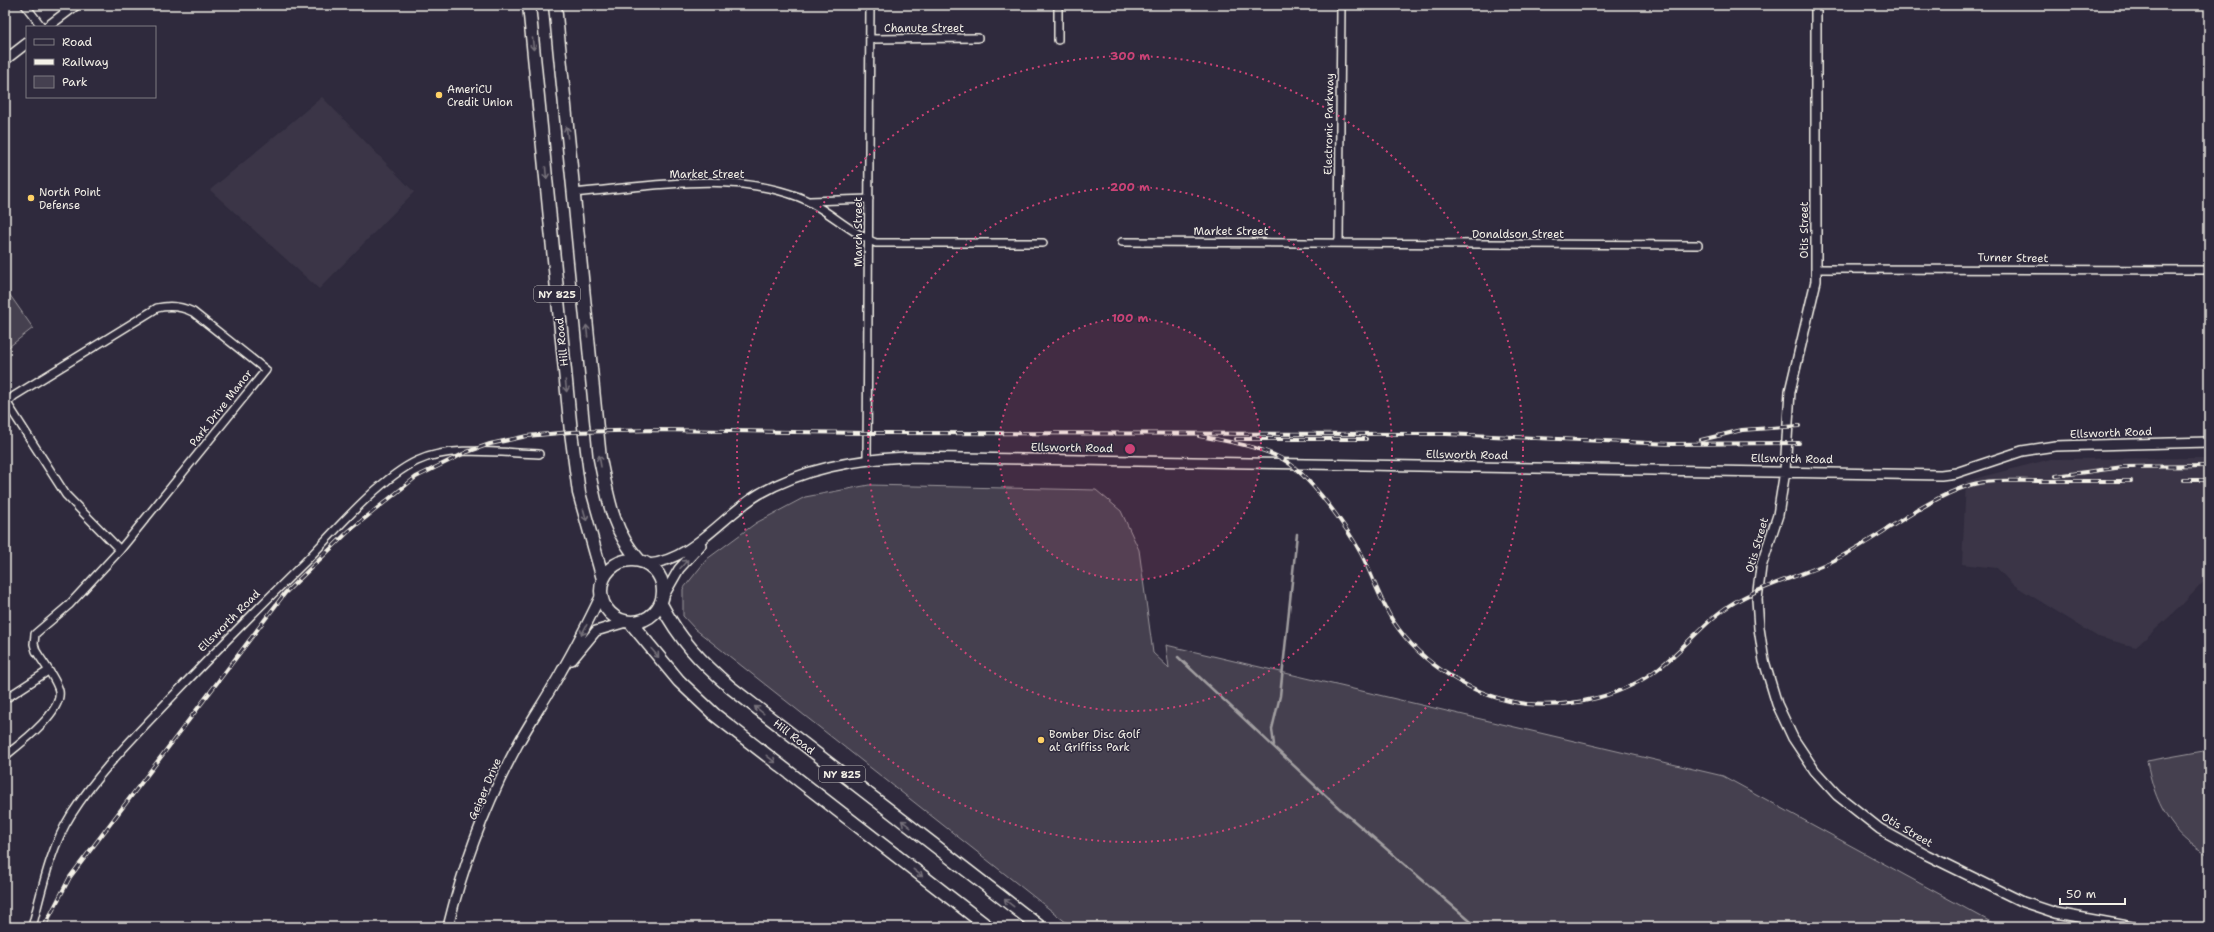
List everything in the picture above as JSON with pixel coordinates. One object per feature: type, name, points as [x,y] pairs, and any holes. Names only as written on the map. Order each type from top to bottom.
[{"type":"main road","name":"Hill Road","points":[[530,5],[571,432],[579,493],[603,579]]},
{"type":"main road","name":"NY 825","points":[[555,5],[600,459],[606,492],[618,531],[625,545],[661,578],[662,600]]},
{"type":"main road","points":[[603,579],[607,572],[622,561],[644,562]]},
{"type":"main road","name":"NY 825","points":[[603,579],[601,595],[609,612],[617,619],[628,622],[679,681],[715,715],[988,927]]},
{"type":"main road","name":"Hill Road","points":[[662,600],[678,634],[689,648],[730,687],[1040,927]]},
{"type":"main road","points":[[628,622],[648,618],[662,600]]},
{"type":"street","points":[[25,5],[41,26]]},
{"type":"street","points":[[48,26],[76,5]]},
{"type":"street","name":"March Street","points":[[868,459],[870,5]]},
{"type":"street","points":[[1058,5],[1058,40]]},
{"type":"street","name":"Electronic Parkway","points":[[1338,243],[1341,5]]},
{"type":"street","name":"Otis Street","points":[[1816,5],[1816,269],[1813,298],[1790,391],[1785,471],[1778,515],[1761,567],[1757,599],[1759,628],[1764,661],[1777,704],[1793,738],[1815,771],[1837,795],[1880,829],[2023,902],[2056,913],[2132,927]]},
{"type":"street","name":"Chanute Street","points":[[870,39],[978,38]]},
{"type":"street","points":[[5,60],[26,44]]},
{"type":"street","name":"Market Street","points":[[573,193],[676,184],[722,183],[760,187],[808,201],[868,240],[884,244],[1043,243]]},
{"type":"street","points":[[808,201],[869,199]]},
{"type":"street","name":"Market Street","points":[[1122,242],[1338,243]]},
{"type":"street","name":"Donaldson Street","points":[[1338,243],[1698,246]]},
{"type":"street","name":"Turner Street","points":[[1816,269],[2209,270]]},
{"type":"street","name":"Park Drive Manor","points":[[166,306],[180,307],[193,312],[266,370],[120,550],[66,496],[6,403],[14,396],[157,308],[166,306]]},
{"type":"street","name":"Ellsworth Road","points":[[644,562],[672,559],[693,546],[734,512],[758,495],[801,474],[827,466],[868,459],[905,457],[1284,465],[1785,471],[1941,475],[1956,473],[2022,451],[2055,446],[2209,442]]},
{"type":"street","name":"Ellsworth Road","points":[[32,927],[53,855],[70,817],[100,775],[119,752],[202,665],[370,496],[403,468],[430,457],[467,452],[539,454]]},
{"type":"street","name":"Ellsworth Road","points":[[662,600],[679,569],[734,512]]},
{"type":"street","points":[[5,756],[34,731],[56,707],[60,700],[59,690],[36,650],[34,644],[35,634],[69,604],[120,550]]},
{"type":"street","name":"Geiger Drive","points":[[448,927],[468,863],[498,784],[518,745],[563,670],[601,595]]},
{"type":"street","name":"Geiger Drive","points":[[563,670],[596,631],[628,622]]},
{"type":"street","points":[[5,699],[48,671]]},
{"type":"shaded area","points":[[322,97],[414,192],[319,289],[210,190]]},
{"type":"shaded area","points":[[2209,458],[2209,576],[2179,608],[2136,647],[2098,637],[2011,583],[1997,568],[1962,564],[1966,481],[2051,459]]},
{"type":"green space","points":[[5,288],[33,328],[5,350]]},
{"type":"green space","name":"Bomber Disc Golf at Griffiss Park","points":[[869,485],[1096,490],[1121,511],[1139,550],[1153,653],[1169,668],[1166,645],[1723,776],[2000,927],[1072,927],[695,629],[683,616],[683,589],[707,559],[756,523],[805,497]]},
{"type":"green space","points":[[2209,750],[2209,855],[2184,838],[2166,816],[2154,790],[2147,761]]},
{"type":"waterway","points":[[1274,745],[1272,729],[1280,696],[1297,534]]},
{"type":"waterway","points":[[1178,657],[1339,808],[1477,927]]},
{"type":"railway","points":[[1701,440],[1742,430],[1799,426]]},
{"type":"railway","points":[[44,927],[70,877],[285,593],[349,531],[416,477],[467,452],[490,444],[527,436],[571,432],[657,430],[868,433],[1446,434],[1671,444],[1799,443]]},
{"type":"railway","points":[[1199,436],[1262,450],[1285,460],[1294,467],[1313,486],[1348,532],[1362,555],[1384,605],[1393,621],[1405,637],[1434,665],[1451,677],[1488,695],[1508,701],[1544,705],[1579,702],[1614,693],[1630,686],[1659,668],[1705,625],[1735,602],[1757,591],[1816,568],[1846,554],[1915,511],[1951,492],[1970,485],[1986,482],[2131,481]]},
{"type":"railway","points":[[1236,439],[1366,439]]},
{"type":"railway","points":[[2056,476],[2123,467],[2209,466]]},
{"type":"railway","points":[[2183,480],[2209,480]]},
{"type":"place","name":"AmeriCU Credit Union","points":[[439,95]]},
{"type":"place","name":"North Point Defense","points":[[31,198]]},
{"type":"place","name":"Bomber Disc Golf at Griffiss Park","points":[[1041,740]]}]
